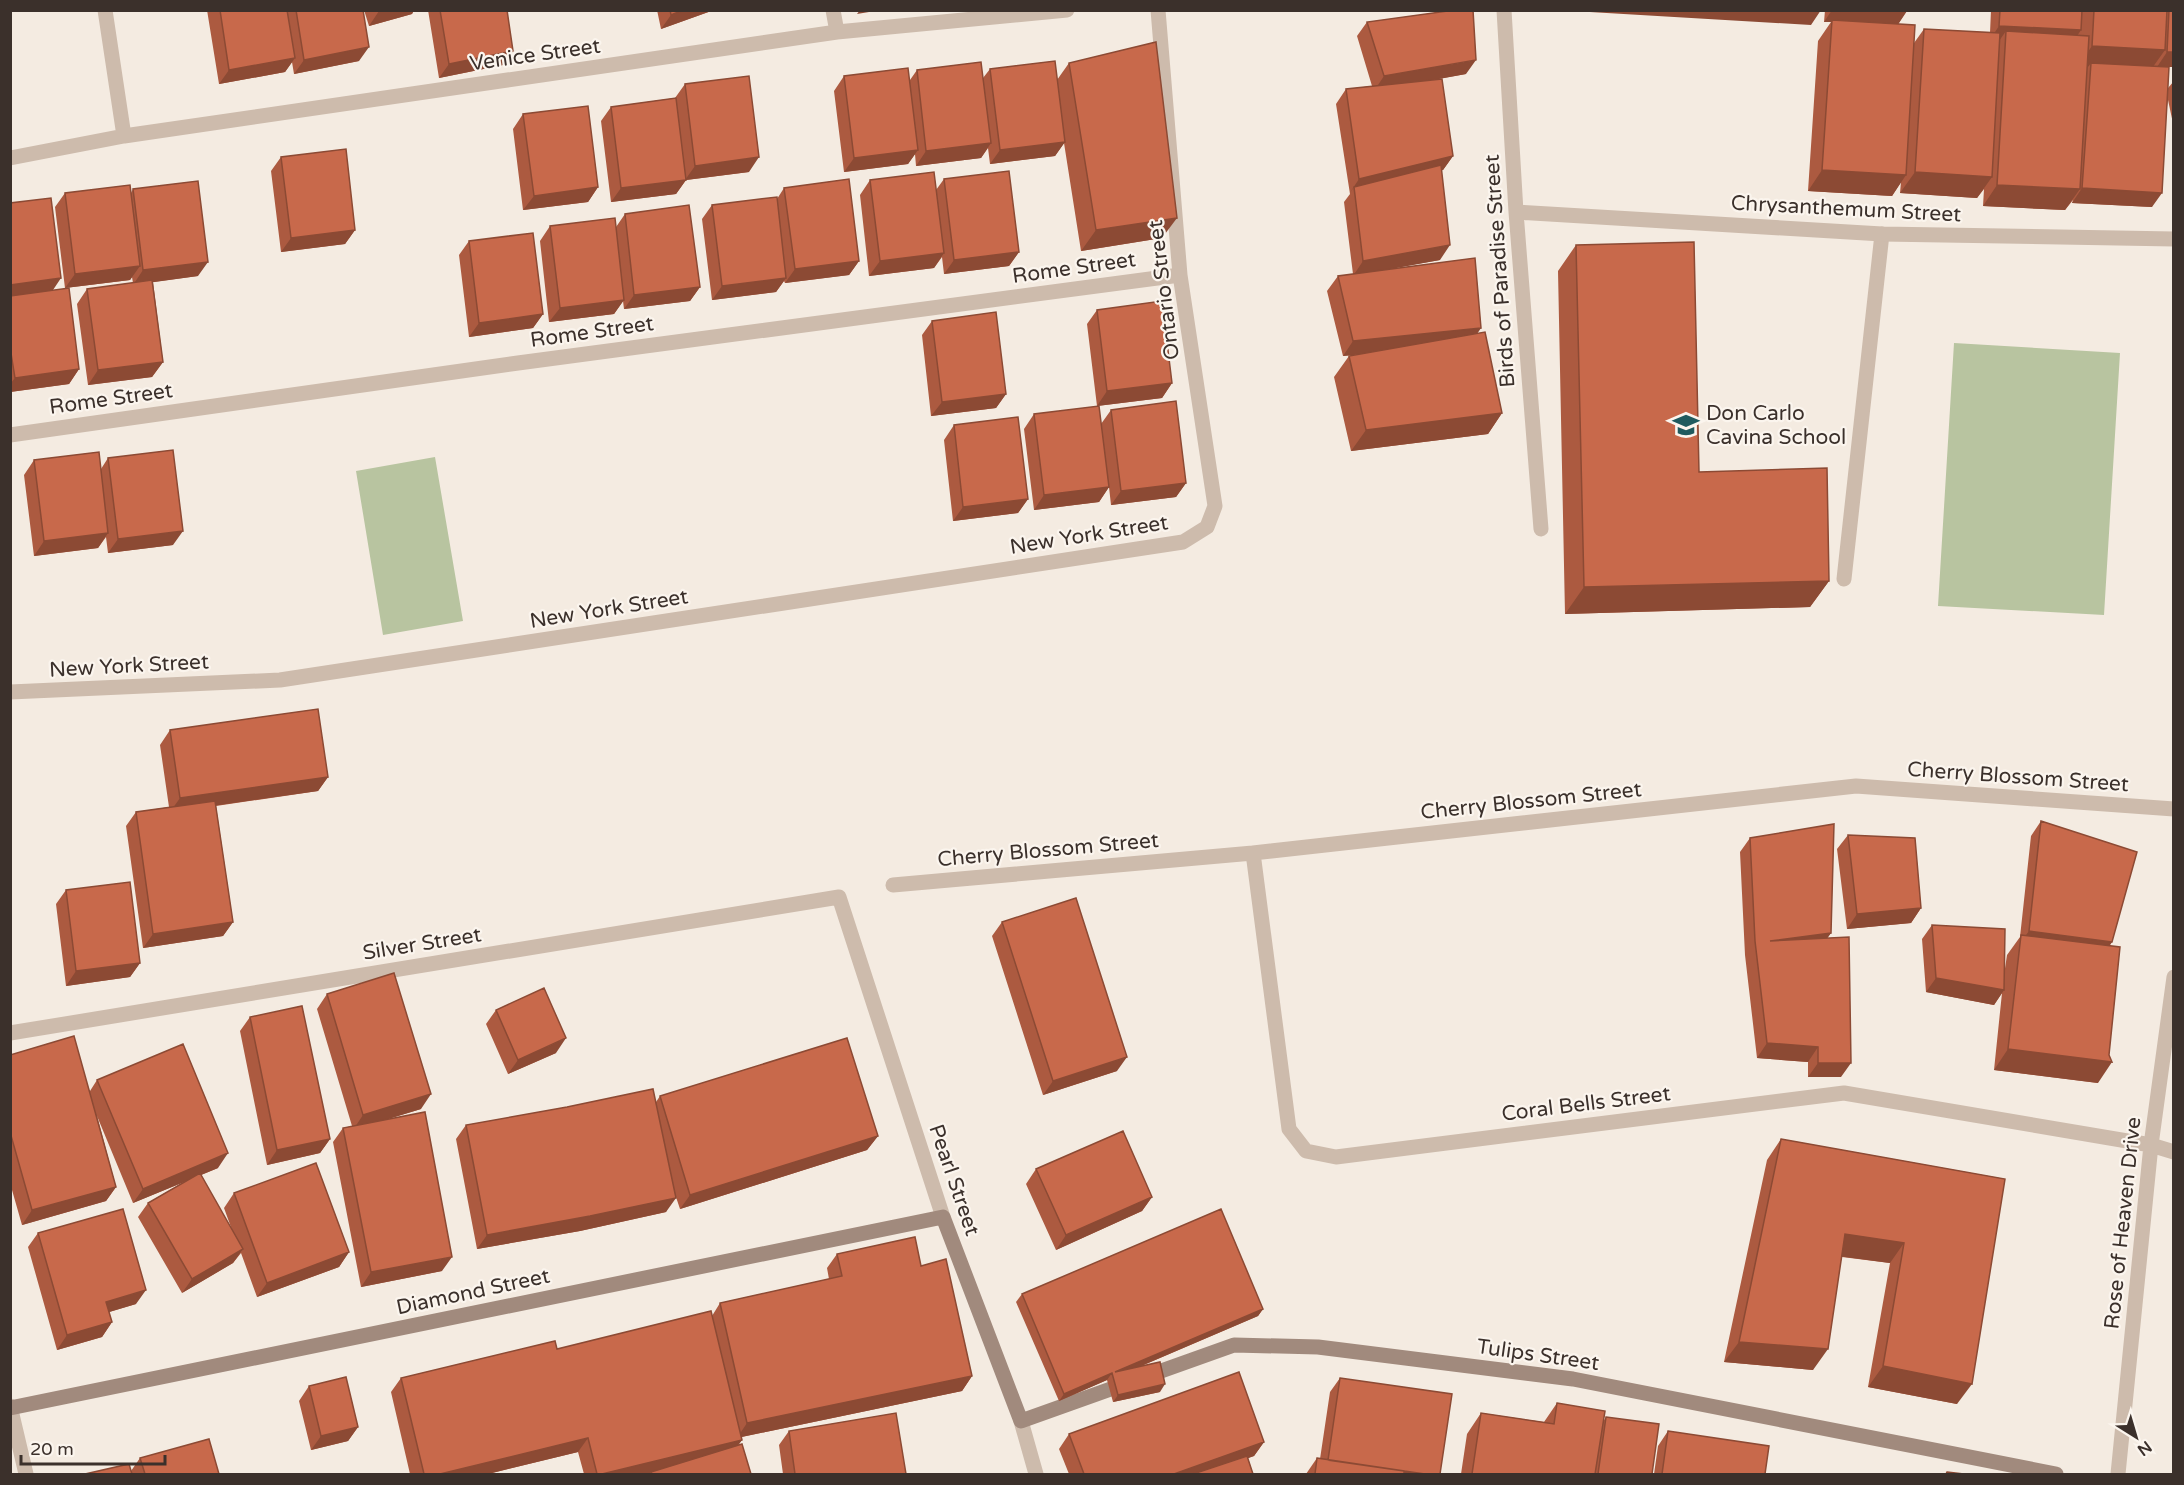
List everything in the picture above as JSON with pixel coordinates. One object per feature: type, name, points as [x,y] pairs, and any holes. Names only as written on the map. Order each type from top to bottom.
[{"type":"street","points":[[105,10],[124,136]]},
{"type":"street","points":[[833,10],[837,32]]},
{"type":"street","name":"Venice Street","points":[[10,158],[124,136],[837,32],[1067,10]]},
{"type":"street","name":"Ontario Street","points":[[1158,10],[1180,275],[1215,506],[1207,527]]},
{"type":"street","name":"Birds of Paradise Street","points":[[1504,10],[1516,212],[1541,529]]},
{"type":"street","name":"Chrysanthemum Street","points":[[1516,212],[1882,234],[2174,240]]},
{"type":"street","points":[[1844,579],[1882,234]]},
{"type":"street","name":"Rome Street","points":[[10,435],[518,363],[1180,275]]},
{"type":"street","name":"New York Street","points":[[10,692],[280,680],[1183,542],[1207,527]]},
{"type":"street","name":"Cherry Blossom Street","points":[[893,885],[1253,853],[1856,786],[2174,809]]},
{"type":"street","name":"Coral Bells Street","points":[[1253,853],[1289,1130],[1306,1151],[1336,1157],[1844,1093],[2151,1145],[2174,1152]]},
{"type":"street","name":"Silver Street","points":[[10,1033],[839,897]]},
{"type":"street","name":"Pearl Street","points":[[839,897],[944,1217],[1021,1421],[1036,1474]]},
{"type":"street","name":"Rose of Heaven Drive","points":[[2118,1474],[2151,1145],[2174,977]]},
{"type":"street","name":"Diamond Street","points":[[11,1407],[944,1217]]},
{"type":"street","name":"Tulips Street","points":[[1021,1421],[1234,1345],[1318,1347],[1573,1379],[2055,1474]]},
{"type":"street","points":[[11,1407],[26,1474]]},
{"type":"green space","points":[[1954,343],[2120,353],[2104,615],[1938,606]]},
{"type":"green space","points":[[435,457],[463,621],[383,635],[356,471]]},
{"type":"building","points":[[220,10],[287,10],[295,58],[229,70]]},
{"type":"building","points":[[296,10],[363,10],[369,47],[304,60]]},
{"type":"building","points":[[440,10],[507,10],[513,51],[449,64]]},
{"type":"building","points":[[670,10],[683,10],[671,15]]},
{"type":"building","points":[[1455,10],[1473,10],[1476,60],[1384,76],[1367,22]]},
{"type":"building","points":[[2000,10],[2082,10],[2081,30],[1999,26]]},
{"type":"building","points":[[2094,10],[2167,10],[2165,50],[2092,46]]},
{"type":"building","points":[[2169,10],[2174,10],[2174,52],[2167,52]]},
{"type":"building","points":[[1832,20],[1915,25],[1906,175],[1822,170]]},
{"type":"building","points":[[1924,29],[2000,33],[1992,177],[1915,172]]},
{"type":"building","points":[[2006,31],[2089,36],[2080,189],[1997,185]]},
{"type":"building","points":[[1156,42],[1177,218],[1096,230],[1069,63]]},
{"type":"building","points":[[1055,61],[1065,142],[1000,150],[990,69]]},
{"type":"building","points":[[981,62],[991,143],[926,151],[917,70]]},
{"type":"building","points":[[2091,63],[2169,67],[2162,193],[2082,188]]},
{"type":"building","points":[[908,68],[918,150],[854,158],[844,76]]},
{"type":"building","points":[[749,76],[759,157],[695,166],[685,84]]},
{"type":"building","points":[[1442,79],[1453,156],[1359,179],[1346,89]]},
{"type":"building","points":[[676,98],[686,180],[621,188],[611,107]]},
{"type":"building","points":[[588,106],[598,187],[534,196],[523,114]]},
{"type":"building","points":[[346,149],[355,230],[291,238],[281,157]]},
{"type":"building","points":[[1441,165],[1450,245],[1363,261],[1354,187]]},
{"type":"building","points":[[1009,171],[1019,252],[954,260],[944,179]]},
{"type":"building","points":[[934,172],[944,253],[880,261],[870,180]]},
{"type":"building","points":[[849,179],[859,261],[795,269],[784,188]]},
{"type":"building","points":[[198,181],[208,262],[143,270],[133,189]]},
{"type":"building","points":[[130,185],[140,266],[75,274],[65,193]]},
{"type":"building","points":[[777,197],[786,278],[722,286],[712,205]]},
{"type":"building","points":[[51,198],[61,278],[10,285],[10,203]]},
{"type":"building","points":[[689,205],[700,287],[634,295],[625,214]]},
{"type":"building","points":[[615,218],[624,300],[560,308],[550,226]]},
{"type":"building","points":[[533,233],[543,314],[479,323],[469,241]]},
{"type":"building","name":"Don Carlo Cavina School","points":[[1694,242],[1699,472],[1827,468],[1829,581],[1584,587],[1576,245]]},
{"type":"building","points":[[1475,258],[1481,328],[1353,341],[1338,276]]},
{"type":"building","points":[[152,280],[163,362],[98,370],[87,289]]},
{"type":"building","points":[[69,288],[79,369],[15,378],[10,347],[10,296]]},
{"type":"building","points":[[1162,301],[1172,383],[1107,391],[1097,310]]},
{"type":"building","points":[[996,312],[1006,394],[942,402],[932,321]]},
{"type":"building","points":[[1485,332],[1502,413],[1366,430],[1349,356]]},
{"type":"building","points":[[1176,401],[1186,483],[1121,491],[1111,410]]},
{"type":"building","points":[[1099,406],[1109,487],[1044,495],[1034,414]]},
{"type":"building","points":[[1018,417],[1028,499],[963,507],[954,425]]},
{"type":"building","points":[[173,450],[183,531],[118,539],[108,458]]},
{"type":"building","points":[[99,452],[108,533],[44,541],[34,460]]},
{"type":"building","points":[[318,709],[328,777],[180,798],[170,730]]},
{"type":"building","points":[[215,801],[233,922],[153,934],[136,812]]},
{"type":"building","points":[[2041,821],[2137,852],[2112,942],[2029,931]]},
{"type":"building","points":[[1834,824],[1831,933],[1770,941],[1849,937],[1851,1063],[1818,1063],[1818,1047],[1767,1043],[1755,941],[1750,838]]},
{"type":"building","points":[[1848,835],[1915,838],[1921,908],[1857,914]]},
{"type":"building","points":[[130,882],[140,963],[76,971],[66,890]]},
{"type":"building","points":[[1076,898],[1127,1057],[1053,1081],[1002,922]]},
{"type":"building","points":[[1932,925],[2005,929],[2004,990],[1936,978]]},
{"type":"building","points":[[2021,935],[2120,947],[2109,1055],[2112,1062],[2008,1049]]},
{"type":"building","points":[[394,973],[431,1094],[363,1115],[327,994]]},
{"type":"building","points":[[544,988],[566,1038],[518,1060],[496,1010]]},
{"type":"building","points":[[302,1006],[330,1139],[277,1150],[250,1017]]},
{"type":"building","points":[[74,1036],[116,1187],[32,1210],[10,1132],[10,1055]]},
{"type":"building","points":[[847,1038],[878,1136],[690,1195],[660,1096]]},
{"type":"building","points":[[183,1044],[228,1153],[143,1189],[97,1080]]},
{"type":"building","points":[[653,1089],[676,1198],[487,1235],[466,1125]]},
{"type":"building","points":[[425,1112],[452,1257],[371,1272],[343,1128]]},
{"type":"building","points":[[1123,1131],[1152,1197],[1066,1235],[1036,1169]]},
{"type":"building","points":[[1781,1139],[2005,1179],[1972,1384],[1883,1366],[1904,1243],[1845,1234],[1828,1349],[1739,1342]]},
{"type":"building","points":[[316,1163],[349,1252],[267,1283],[234,1193]]},
{"type":"building","points":[[200,1173],[243,1249],[192,1279],[148,1203]]},
{"type":"building","points":[[123,1209],[146,1290],[106,1302],[112,1322],[67,1335],[38,1233]]},
{"type":"building","points":[[1221,1209],[1263,1309],[1115,1372],[1160,1362],[1165,1384],[1118,1395],[1112,1373],[1064,1394],[1022,1294]]},
{"type":"building","points":[[915,1237],[921,1266],[946,1259],[972,1376],[747,1423],[720,1303],[842,1276],[837,1254]]},
{"type":"building","points":[[711,1311],[742,1440],[602,1474],[597,1474],[588,1438],[440,1474],[424,1474],[401,1378],[555,1341],[557,1349]]},
{"type":"building","points":[[1239,1372],[1264,1442],[1174,1474],[1084,1474],[1069,1434]]},
{"type":"building","points":[[346,1377],[358,1427],[321,1436],[309,1386]]},
{"type":"building","points":[[1340,1378],[1452,1394],[1440,1474],[1425,1474],[1328,1460]]},
{"type":"building","points":[[1557,1403],[1605,1411],[1595,1474],[1472,1474],[1481,1413],[1554,1424]]},
{"type":"building","points":[[896,1413],[906,1474],[795,1474],[789,1431]]},
{"type":"building","points":[[1606,1417],[1659,1424],[1652,1474],[1598,1474]]},
{"type":"building","points":[[1668,1431],[1769,1446],[1765,1474],[1662,1474]]},
{"type":"building","points":[[209,1439],[219,1474],[145,1474],[140,1458]]},
{"type":"building","points":[[742,1444],[751,1474],[652,1474],[651,1472]]},
{"type":"building","points":[[1247,1456],[1253,1474],[1193,1474]]},
{"type":"building","points":[[1317,1458],[1404,1471],[1404,1474],[1315,1474]]},
{"type":"building","points":[[129,1464],[132,1474],[85,1474]]},
{"type":"place","name":"Don Carlo Cavina School","points":[[1686,425]]}]
